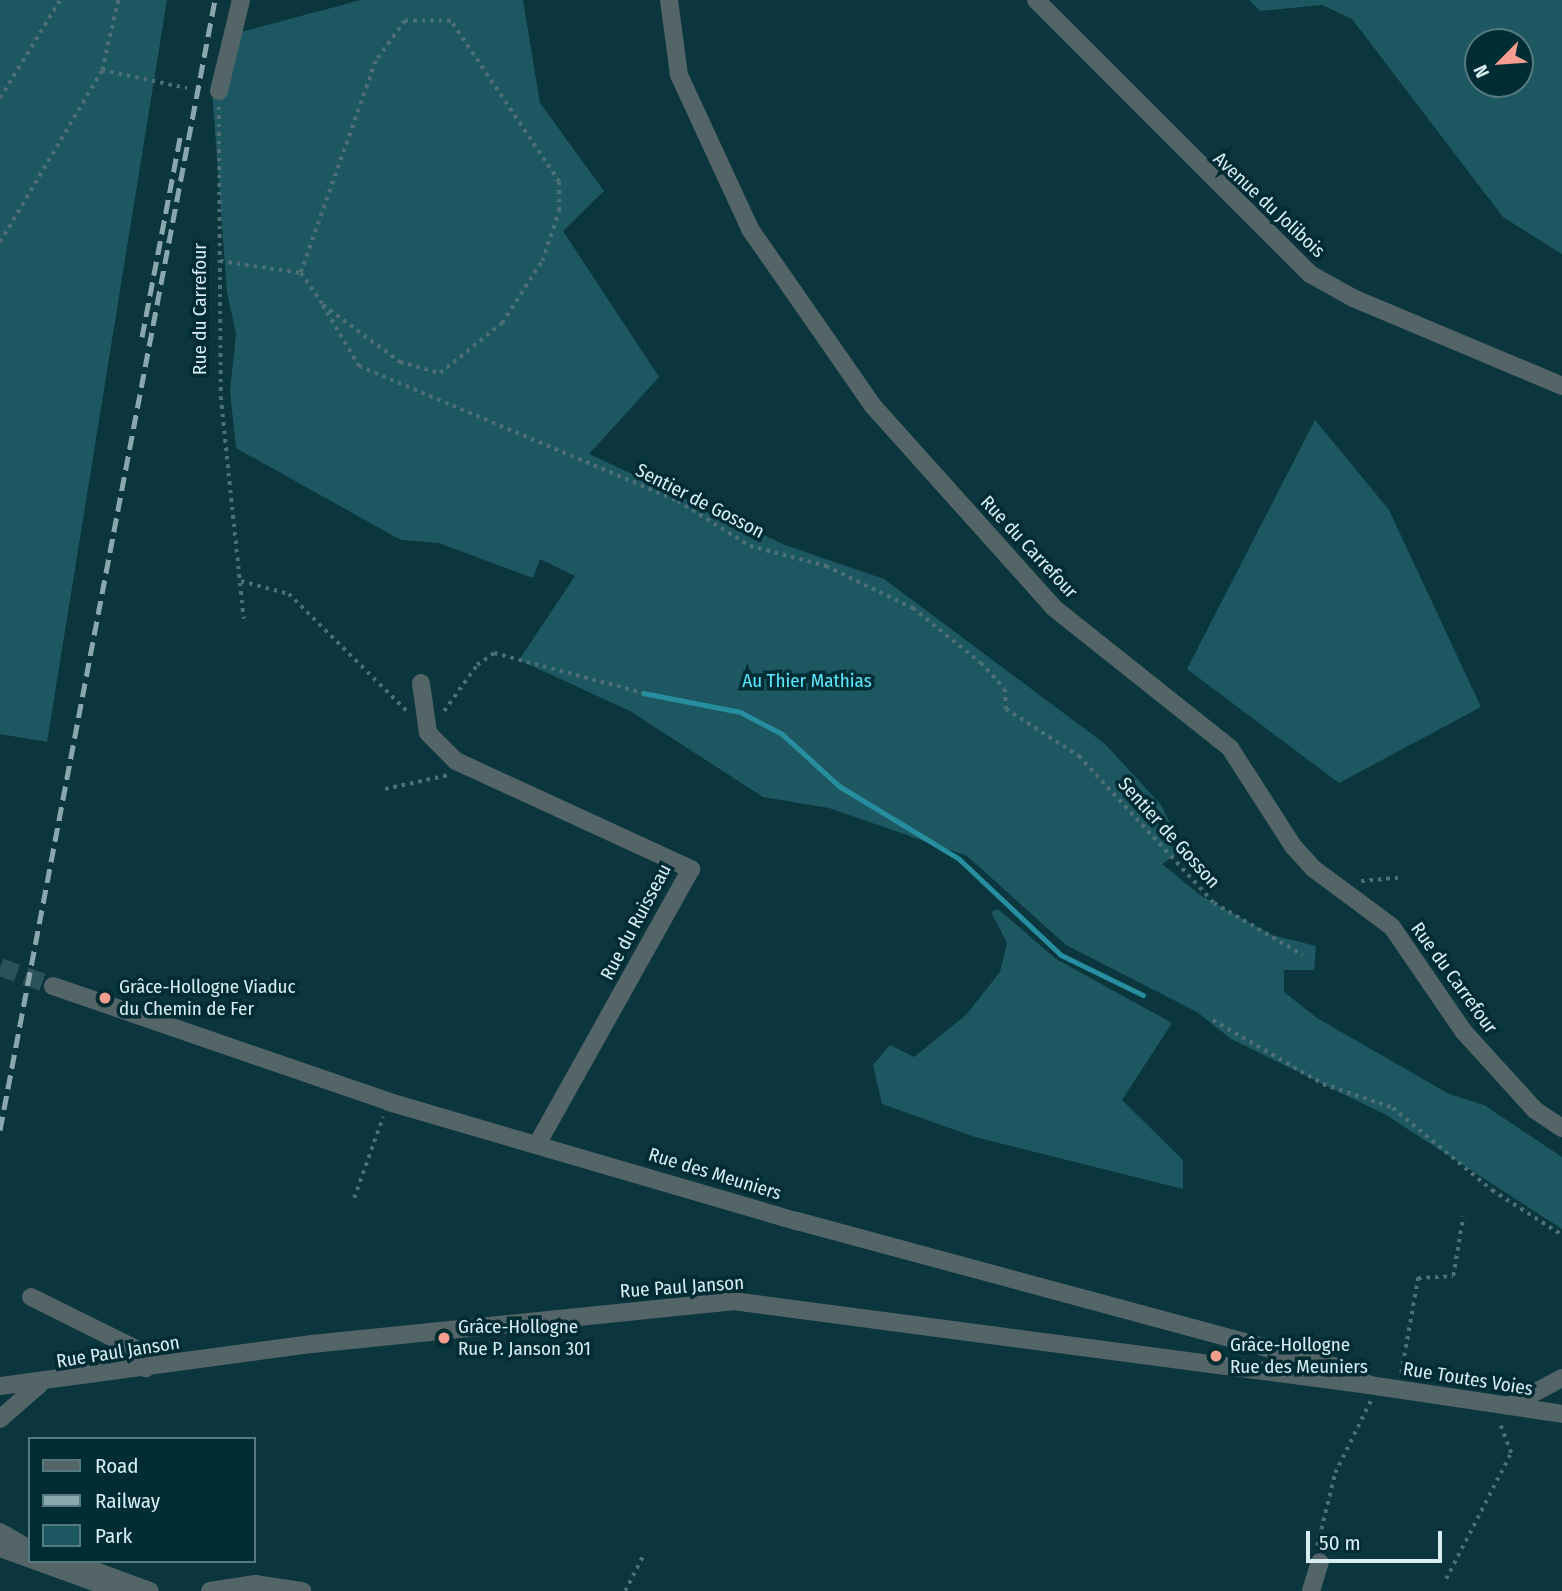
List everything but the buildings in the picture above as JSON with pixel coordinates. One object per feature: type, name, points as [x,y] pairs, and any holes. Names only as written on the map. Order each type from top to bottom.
[{"type":"street","points":[[219,90],[241,0]]},
{"type":"street","name":"Rue du Carrefour","points":[[669,0],[679,75],[750,229],[873,407],[1054,608],[1230,748],[1293,846],[1314,869],[1392,927],[1464,1032],[1535,1110],[1562,1128]]},
{"type":"street","name":"Avenue du Jolibois","points":[[1035,0],[1310,274],[1353,298],[1562,386]]},
{"type":"street","points":[[421,683],[428,733]]},
{"type":"street","name":"Rue du Ruisseau","points":[[428,733],[473,769],[691,870],[538,1143]]},
{"type":"street","name":"Rue des Meuniers","points":[[53,986],[388,1102],[538,1143],[797,1221],[1337,1367],[1371,1385]]},
{"type":"street","points":[[31,1297],[138,1350],[146,1368]]},
{"type":"street","name":"Rue Paul Janson","points":[[0,1386],[39,1385],[312,1344],[733,1301],[1371,1385]]},
{"type":"street","points":[[1509,1406],[1562,1378]]},
{"type":"street","name":"Rue Paul Janson","points":[[0,1419],[39,1385]]},
{"type":"street","name":"Rue Toutes Voies","points":[[1371,1385],[1562,1414]]},
{"type":"street","points":[[0,1532],[28,1548]]},
{"type":"street","points":[[0,1548],[28,1558]]},
{"type":"street","points":[[1311,1591],[1320,1562]]},
{"type":"street","points":[[42,1563],[119,1591]]},
{"type":"street","points":[[73,1563],[150,1591]]},
{"type":"street","points":[[210,1591],[255,1584],[302,1591]]},
{"type":"path","points":[[0,99],[60,0]]},
{"type":"path","points":[[0,242],[102,69],[118,0]]},
{"type":"path","points":[[220,261],[301,273],[323,304],[400,362],[440,373],[502,323],[542,261],[559,211],[559,182],[451,21],[405,21],[376,61],[301,273]]},
{"type":"path","points":[[102,69],[187,88]]},
{"type":"path","name":"Rue du Carrefour","points":[[219,90],[221,397],[244,619]]},
{"type":"path","name":"Sentier de Gosson","points":[[323,304],[359,366],[678,501],[750,546],[826,566],[913,608],[981,663],[1005,689],[1006,709],[1079,756],[1214,902],[1303,955]]},
{"type":"path","points":[[241,581],[289,594],[428,733],[477,665],[494,653],[643,693]]},
{"type":"path","points":[[385,789],[473,769]]},
{"type":"path","points":[[1213,1020],[1323,1084],[1393,1108],[1492,1190],[1562,1235]]},
{"type":"path","points":[[354,1198],[388,1102]]},
{"type":"path","points":[[1398,1389],[1418,1278],[1453,1276],[1463,1217]]},
{"type":"path","points":[[1320,1562],[1318,1534],[1331,1484],[1371,1385]]},
{"type":"path","points":[[1446,1579],[1511,1453],[1501,1424],[1484,1402]]},
{"type":"path","points":[[625,1591],[645,1554]]},
{"type":"green space","points":[[0,0],[167,0],[47,742],[0,734]]},
{"type":"green space","name":"Au Thier Mathias","points":[[361,0],[523,0],[540,103],[604,191],[563,231],[659,377],[589,454],[785,545],[884,579],[1105,744],[1161,805],[1183,850],[1162,864],[1200,895],[1272,935],[1316,946],[1314,970],[1284,970],[1284,992],[1317,1018],[1449,1094],[1484,1105],[1562,1157],[1562,1229],[1386,1115],[1231,1039],[1197,1012],[1066,945],[967,856],[829,808],[763,797],[630,711],[519,660],[575,576],[540,559],[533,578],[439,543],[401,540],[236,448],[230,391],[236,334],[227,292],[212,90],[233,34]]},
{"type":"green space","points":[[1249,0],[1562,0],[1562,254],[1503,217],[1352,19],[1322,5],[1260,11]]},
{"type":"green space","points":[[1315,420],[1389,510],[1481,707],[1339,783],[1187,669]]},
{"type":"green space","points":[[998,909],[1056,959],[1172,1023],[1122,1100],[1183,1160],[1183,1189],[975,1137],[882,1104],[873,1065],[890,1045],[914,1057],[966,1015],[1000,972],[1007,943],[991,912]]},
{"type":"waterway","points":[[643,693],[740,712],[782,734],[839,786],[959,859],[1061,955],[1143,995]]},
{"type":"tunnel","points":[[0,967],[53,986]]},
{"type":"railway","points":[[0,1130],[215,0]]},
{"type":"railway","points":[[142,337],[180,137]]},
{"type":"place","name":"Grâce-Hollogne Viaduc du Chemin de Fer","points":[[105,998]]},
{"type":"place","name":"Grâce-Hollogne Rue P. Janson 301","points":[[444,1338]]},
{"type":"place","name":"Grâce-Hollogne Rue des Meuniers","points":[[1216,1356]]}]
